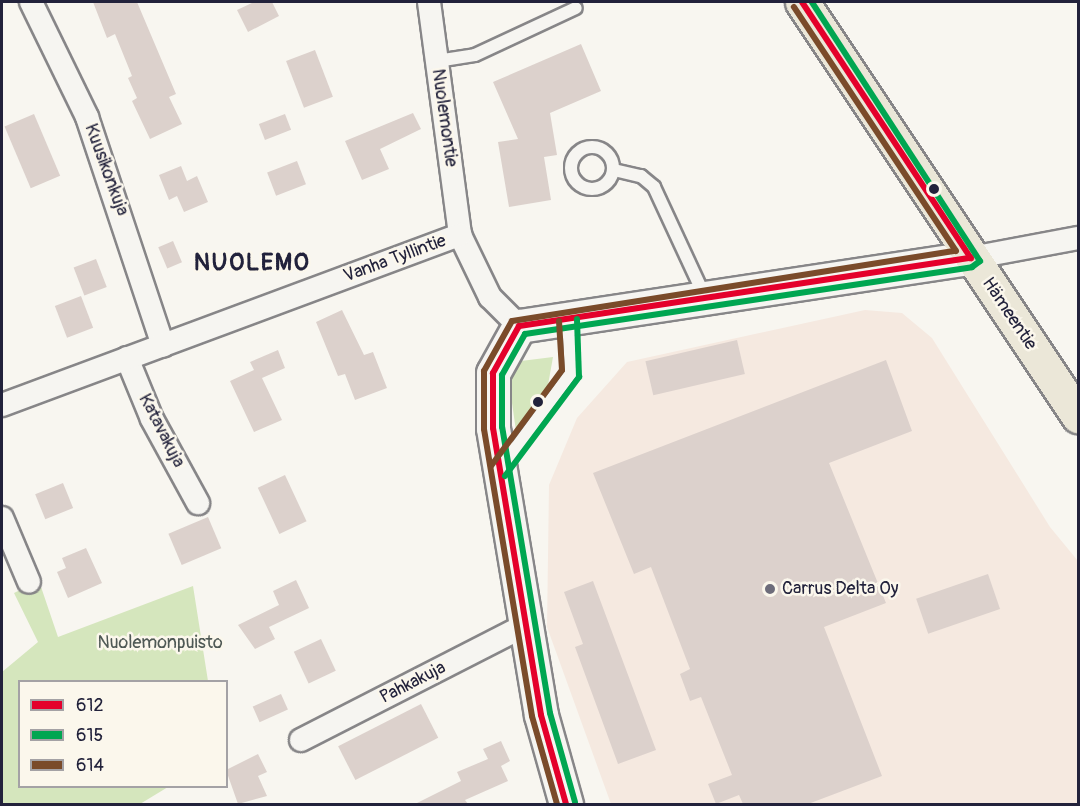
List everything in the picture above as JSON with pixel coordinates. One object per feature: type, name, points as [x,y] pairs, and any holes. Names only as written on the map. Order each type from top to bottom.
[{"type":"highway","name":"Hämeentie","points":[[802,2],[1078,416]]},
{"type":"street","name":"Kuusikonkuja","points":[[31,2],[87,117],[162,346]]},
{"type":"street","name":"Nuolemontie","points":[[429,2],[460,235]]},
{"type":"street","name":"Vanha Tyllintie","points":[[2,405],[460,235],[490,297],[519,326]]},
{"type":"street","points":[[564,804],[524,626],[498,471],[490,383],[519,326],[971,258],[1078,238]]},
{"type":"street","name":"Katavakuja","points":[[127,358],[152,418],[198,503]]},
{"type":"street","points":[[2,519],[29,582]]},
{"type":"street","name":"Pahkakuja","points":[[301,740],[524,626]]},
{"type":"lane","points":[[436,62],[475,55],[576,8]]},
{"type":"lane","points":[[614,170],[641,176],[654,187],[706,299]]},
{"type":"lane","points":[[498,471],[571,372],[568,320]]},
{"type":"shaded area","points":[[865,310],[902,313],[932,338],[1050,527],[1078,561],[1078,804],[611,804],[547,627],[549,485],[577,418],[627,362]]},
{"type":"green space","points":[[553,357],[548,385],[516,431],[509,382],[514,368],[521,361]]},
{"type":"green space","name":"Nuolemonpuisto","points":[[39,581],[58,637],[193,586],[208,680],[18,680],[18,788],[166,788],[140,804],[2,804],[2,672],[38,642],[14,593]]},
{"type":"building","points":[[93,2],[137,2],[176,94],[169,97],[182,124],[150,139],[132,101],[137,98],[128,78],[132,76],[115,34],[107,38]]},
{"type":"building","points":[[254,2],[272,2],[279,16],[248,32],[237,10]]},
{"type":"building","points":[[581,44],[601,91],[550,113],[557,155],[544,157],[551,200],[509,207],[498,142],[518,139],[493,82]]},
{"type":"building","points":[[315,50],[333,97],[304,108],[286,61]]},
{"type":"building","points":[[413,113],[421,129],[380,149],[389,169],[362,180],[345,141]]},
{"type":"building","points":[[34,114],[60,176],[31,188],[5,127]]},
{"type":"building","points":[[285,114],[291,130],[265,140],[259,124]]},
{"type":"building","points":[[297,161],[306,184],[276,196],[267,172]]},
{"type":"building","points":[[181,166],[187,181],[197,176],[208,202],[184,212],[177,196],[169,200],[159,175]]},
{"type":"building","points":[[173,241],[182,262],[167,268],[158,247]]},
{"type":"building","points":[[96,259],[107,287],[84,296],[74,268]]},
{"type":"building","points":[[81,296],[93,328],[67,338],[55,306]]},
{"type":"building","points":[[342,310],[364,355],[373,352],[387,388],[355,400],[345,374],[338,376],[316,322]]},
{"type":"building","points":[[737,340],[745,374],[653,395],[645,361]]},
{"type":"building","points":[[278,350],[285,368],[262,378],[282,420],[254,432],[230,381],[254,370],[250,362]]},
{"type":"building","name":"Carrus Delta Oy","points":[[886,360],[912,431],[829,463],[886,603],[824,627],[882,776],[808,804],[743,804],[739,795],[716,804],[708,784],[732,775],[701,697],[690,701],[680,674],[690,669],[651,567],[634,574],[593,473]]},
{"type":"building","points":[[285,475],[307,521],[279,534],[258,488]]},
{"type":"building","points":[[63,483],[73,508],[45,519],[35,494]]},
{"type":"building","points":[[208,517],[221,548],[182,565],[168,534]]},
{"type":"building","points":[[86,548],[102,583],[68,598],[57,572],[66,568],[62,558]]},
{"type":"building","points":[[988,574],[1000,609],[928,634],[916,599]]},
{"type":"building","points":[[296,580],[309,608],[269,627],[275,639],[255,649],[238,625],[279,605],[273,591]]},
{"type":"building","points":[[593,581],[656,750],[618,764],[575,647],[583,644],[564,592]]},
{"type":"building","points":[[321,639],[336,671],[309,683],[294,652]]},
{"type":"building","points":[[281,694],[288,710],[260,722],[253,707]]},
{"type":"building","points":[[421,704],[438,738],[355,780],[338,746]]},
{"type":"building","points":[[501,741],[510,761],[501,766],[508,781],[465,800],[468,804],[415,804],[461,781],[457,772],[488,759],[483,749]]},
{"type":"building","points":[[258,754],[267,772],[258,776],[267,796],[238,804],[228,776],[228,769]]},
{"type":"transit line","name":"612","points":[[802,2],[971,258]]},
{"type":"transit line","name":"615","points":[[575,802],[550,713],[502,427],[502,375],[525,334],[972,267],[980,261],[812,2]]},
{"type":"transit line","name":"614","points":[[557,804],[532,716],[484,429],[484,371],[512,321],[956,251],[794,7]]},
{"type":"transit line","name":"612","points":[[519,326],[971,258]]},
{"type":"transit line","name":"615","points":[[505,476],[579,377],[577,319]]},
{"type":"transit line","name":"614","points":[[491,466],[562,370],[559,321]]},
{"type":"transit line","name":"612","points":[[519,326],[493,373],[493,428],[541,715],[566,804]]},
{"type":"place","name":"Carrus Delta Oy","points":[[770,589]]},
{"type":"district","name":"NUOLEMO","points":[[252,263]]}]
